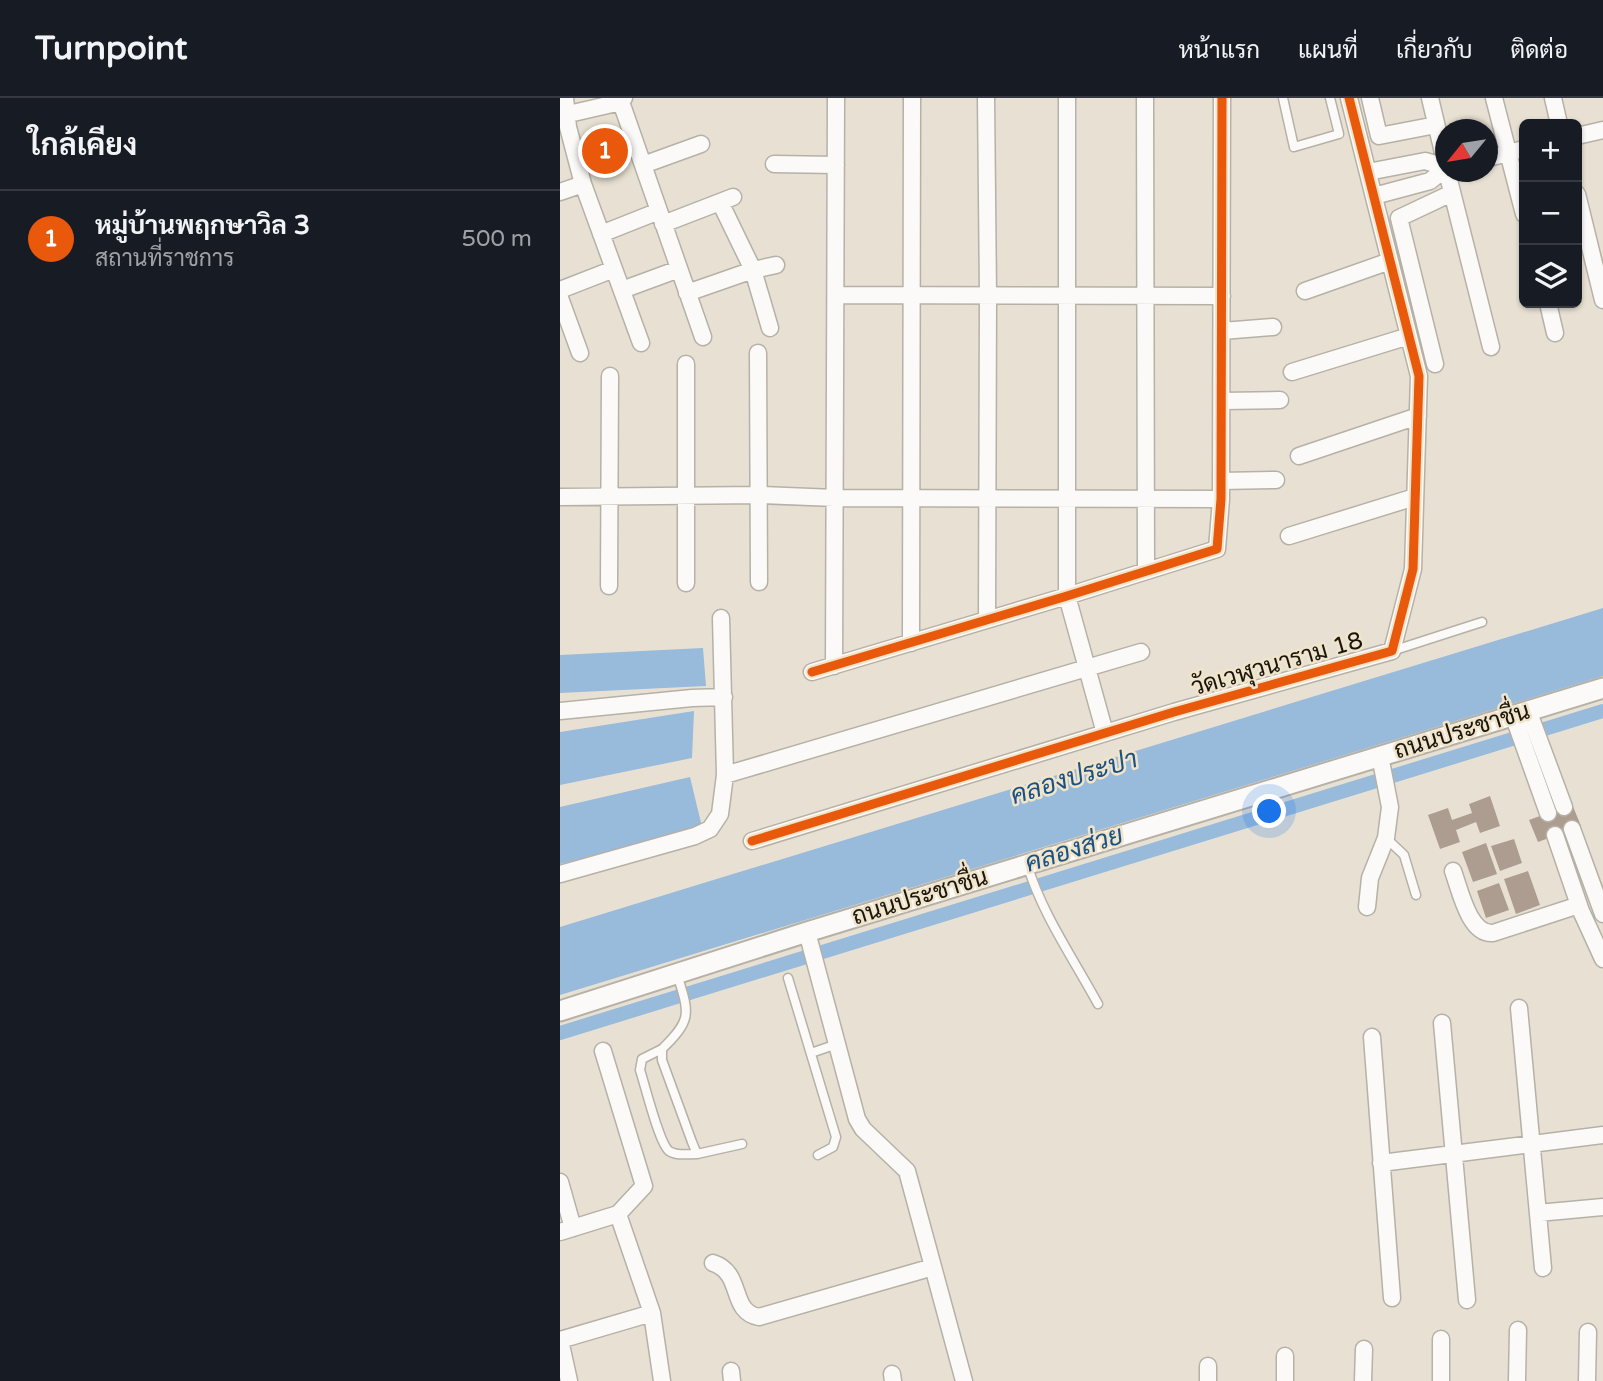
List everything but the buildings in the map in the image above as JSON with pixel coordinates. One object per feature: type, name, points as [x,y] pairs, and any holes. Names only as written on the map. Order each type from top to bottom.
[{"type":"street","points":[[834,666],[836,98]]},
{"type":"street","points":[[911,643],[912,98]]},
{"type":"street","points":[[986,98],[987,620]]},
{"type":"street","points":[[1067,98],[1067,596],[1105,733]]},
{"type":"street","points":[[1145,98],[1146,571]]},
{"type":"street","points":[[812,672],[1217,549],[1222,481],[1222,98]]},
{"type":"street","name":"วัดเวฬุวนาราม 18","points":[[752,841],[1105,733],[1392,651],[1413,569],[1419,376],[1349,98]]},
{"type":"street","points":[[1370,98],[1379,136],[1435,125]]},
{"type":"street","points":[[1430,98],[1435,120]]},
{"type":"street","points":[[1494,98],[1516,151],[1520,182]]},
{"type":"street","points":[[1553,98],[1558,119]]},
{"type":"street","points":[[641,343],[583,184],[564,109],[622,100],[703,337]]},
{"type":"street","points":[[1582,135],[1603,130]]},
{"type":"street","points":[[643,165],[701,144]]},
{"type":"street","points":[[1498,156],[1516,151]]},
{"type":"street","points":[[1368,172],[1425,160],[1435,164]]},
{"type":"street","points":[[775,164],[836,164]]},
{"type":"street","points":[[1374,196],[1430,181],[1435,177]]},
{"type":"street","points":[[1450,182],[1491,347]]},
{"type":"street","points":[[560,192],[583,184]]},
{"type":"street","points":[[1435,364],[1399,218],[1452,192]]},
{"type":"street","points":[[601,233],[727,199],[753,270],[770,328]]},
{"type":"street","points":[[1582,214],[1603,300]]},
{"type":"street","points":[[1305,291],[1390,261]]},
{"type":"street","points":[[687,293],[753,270],[776,265]]},
{"type":"street","points":[[560,290],[614,269]]},
{"type":"street","points":[[622,290],[679,269]]},
{"type":"street","points":[[835,295],[1222,296]]},
{"type":"street","points":[[560,298],[580,353]]},
{"type":"street","points":[[1549,308],[1555,333]]},
{"type":"street","points":[[1222,331],[1273,327]]},
{"type":"street","points":[[1292,372],[1409,336]]},
{"type":"street","points":[[758,353],[759,582]]},
{"type":"street","points":[[686,364],[686,583]]},
{"type":"street","points":[[609,586],[610,376]]},
{"type":"street","points":[[1222,401],[1280,400]]},
{"type":"street","points":[[1299,456],[1418,416]]},
{"type":"street","points":[[1222,481],[1276,480]]},
{"type":"street","points":[[560,497],[759,495],[835,498],[1221,499]]},
{"type":"street","points":[[1289,536],[1415,497]]},
{"type":"street","points":[[560,874],[695,836],[710,828],[720,814],[725,775],[721,618]]},
{"type":"street","points":[[725,775],[1141,652]]},
{"type":"street","name":"ถนนประชาชื่น","points":[[560,1011],[680,983],[807,932],[1603,688]]},
{"type":"street","points":[[560,711],[724,697]]},
{"type":"street","points":[[1521,713],[1564,807]]},
{"type":"street","points":[[1521,713],[1548,813]]},
{"type":"street","points":[[1367,907],[1370,878],[1386,838],[1390,807],[1380,756]]},
{"type":"street","points":[[1572,829],[1603,914]]},
{"type":"street","points":[[1555,835],[1579,905],[1603,959]]},
{"type":"street","points":[[1453,871],[1471,920],[1476,928],[1485,934],[1579,905]]},
{"type":"street","points":[[807,932],[857,1119],[863,1129],[907,1171],[964,1381]]},
{"type":"street","points":[[1519,1008],[1543,1268]]},
{"type":"street","points":[[1442,1023],[1467,1300]]},
{"type":"street","points":[[1372,1037],[1392,1298]]},
{"type":"street","points":[[560,1182],[567,1230],[618,1214],[644,1186],[603,1051]]},
{"type":"street","points":[[1381,1163],[1603,1135]]},
{"type":"street","points":[[1538,1213],[1603,1208]]},
{"type":"street","points":[[618,1214],[652,1313],[662,1381]]},
{"type":"street","points":[[712,1263],[729,1272],[742,1308],[750,1316],[759,1317],[933,1267]]},
{"type":"street","points":[[569,1381],[560,1340],[652,1313]]},
{"type":"street","points":[[1517,1381],[1518,1330]]},
{"type":"street","points":[[1587,1381],[1588,1332]]},
{"type":"street","points":[[1441,1339],[1441,1381]]},
{"type":"street","points":[[1363,1381],[1364,1349]]},
{"type":"street","points":[[1285,1356],[1285,1381]]},
{"type":"lane","points":[[1283,98],[1294,147],[1339,134],[1330,98]]},
{"type":"lane","points":[[1392,651],[1482,622]]},
{"type":"lane","points":[[1386,838],[1404,855],[1416,895]]},
{"type":"lane","points":[[1027,864],[1043,909],[1098,1004]]},
{"type":"lane","points":[[788,978],[836,1137],[833,1147],[818,1155]]},
{"type":"lane","points":[[680,983],[687,1006],[685,1023],[662,1049],[642,1059],[640,1070],[662,1139],[668,1150],[678,1154],[697,1154],[742,1144]]},
{"type":"lane","points":[[811,1053],[837,1044]]},
{"type":"lane","points":[[662,1049],[664,1069],[697,1154]]},
{"type":"water","name":"คลองประปา","points":[[1603,608],[1603,676],[560,995],[560,927]]},
{"type":"water","points":[[703,648],[706,686],[560,693],[560,655]]},
{"type":"water","points":[[694,711],[692,758],[560,785],[560,732]]},
{"type":"water","points":[[690,777],[703,831],[560,864],[560,807]]},
{"type":"waterway","name":"คลองส่วย","points":[[560,1033],[1603,711]]},
{"type":"cycle path","points":[[812,672],[1217,549],[1221,499],[1222,98]]},
{"type":"cycle path","points":[[752,841],[1174,712],[1392,651],[1413,569],[1419,376],[1349,98]]},
{"type":"place","name":"หมู่บ้านพฤกษาวิล 3","points":[[605,151]]}]
